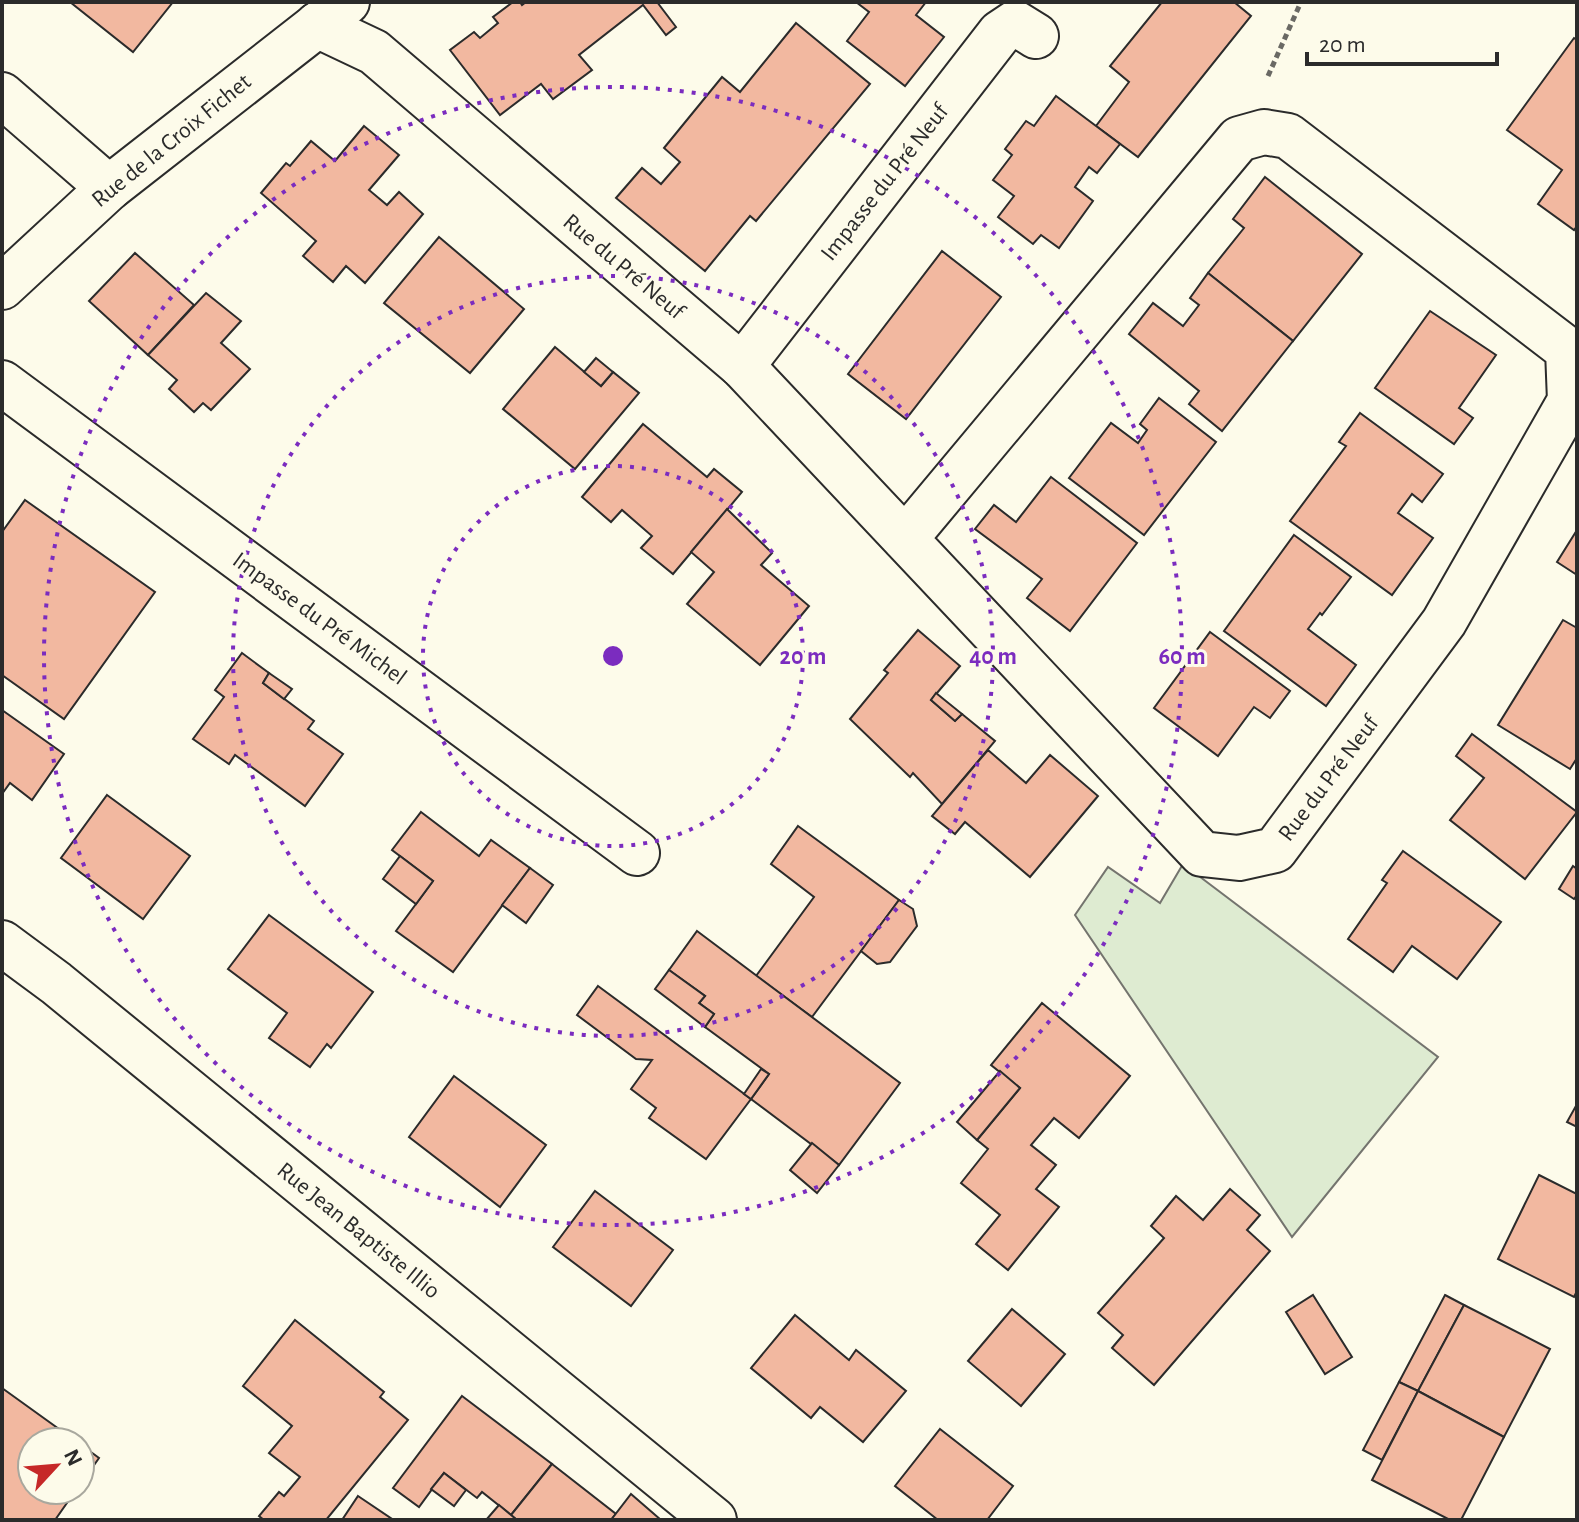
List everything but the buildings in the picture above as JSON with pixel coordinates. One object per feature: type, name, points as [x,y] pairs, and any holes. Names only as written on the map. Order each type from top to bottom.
[{"type":"street","name":"Rue du Pré Neuf","points":[[332,13],[742,366],[1202,854],[1239,858],[1275,850],[1444,622],[1570,401],[1572,344],[1288,136],[1264,132],[1239,139]]},
{"type":"street","name":"Rue de la Croix Fichet","points":[[2,287],[109,188],[332,13]]},
{"type":"street","name":"Impasse du Pré Neuf","points":[[742,366],[1000,33],[1015,23],[1036,36]]},
{"type":"street","points":[[2,95],[109,188]]},
{"type":"street","points":[[905,539],[1239,139]]},
{"type":"street","name":"Impasse du Pré Michel","points":[[2,383],[637,853]]},
{"type":"street","name":"Rue Jean Baptiste Illio","points":[[2,943],[56,983],[714,1520]]},
{"type":"path","points":[[1239,139],[1301,2]]},
{"type":"green space","points":[[1183,864],[1438,1057],[1292,1237],[1075,915],[1108,867],[1160,903]]}]
